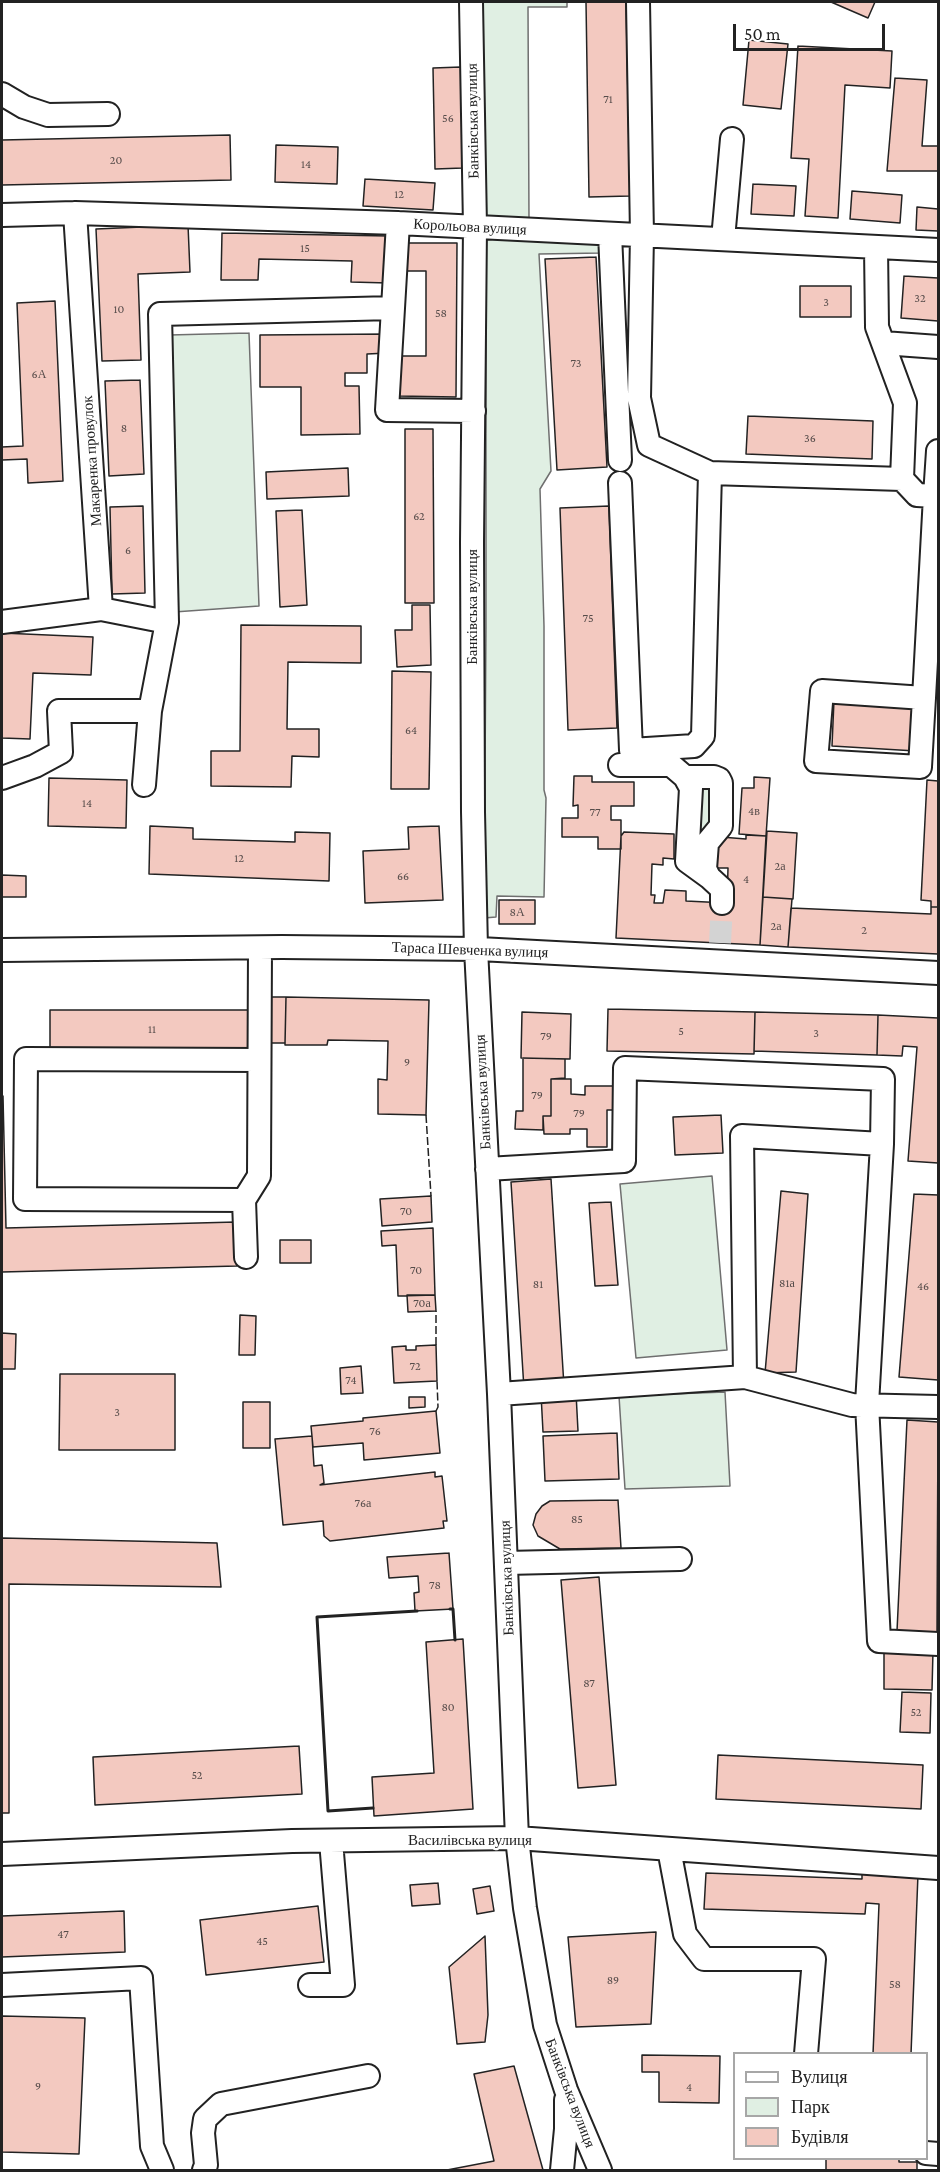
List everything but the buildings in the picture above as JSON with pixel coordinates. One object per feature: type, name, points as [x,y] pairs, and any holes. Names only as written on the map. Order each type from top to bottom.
[{"type":"street","name":"Банківська вулиця","points":[[471,2],[475,227],[472,812],[476,949],[499,1394],[517,1838],[525,1908],[545,2025],[566,2090],[600,2170]]},
{"type":"street","points":[[638,2],[642,235],[639,398],[649,445],[710,473],[902,479],[917,495],[935,496]]},
{"type":"street","points":[[2,94],[24,107],[48,115],[108,114]]},
{"type":"street","points":[[723,239],[732,139]]},
{"type":"street","name":"Корольова вулиця","points":[[2,214],[75,213],[398,223],[939,250]]},
{"type":"street","name":"Макаренка провулок","points":[[75,213],[101,609]]},
{"type":"street","points":[[398,223],[387,410],[474,411]]},
{"type":"street","points":[[610,234],[620,460]]},
{"type":"street","points":[[876,247],[877,327],[905,403],[902,479]]},
{"type":"street","points":[[144,786],[150,711],[167,622],[160,314],[393,308]]},
{"type":"street","points":[[883,343],[939,347]]},
{"type":"street","points":[[924,698],[822,691],[816,761],[920,767],[939,451]]},
{"type":"street","points":[[620,483],[631,750],[694,746],[704,736],[710,473]]},
{"type":"street","points":[[2,622],[101,609],[167,622]]},
{"type":"street","points":[[2,778],[35,766],[61,752],[59,711],[150,711]]},
{"type":"street","points":[[620,765],[670,765],[685,777],[691,788],[687,861],[722,889],[722,903]]},
{"type":"street","points":[[685,777],[714,777],[721,783],[721,826],[707,843],[706,850],[705,869],[709,877]]},
{"type":"street","points":[[246,1257],[244,1200],[259,1176],[260,948]]},
{"type":"street","name":"Тараса Шевченка вулиця","points":[[2,950],[260,948],[719,952],[939,973]]},
{"type":"street","points":[[244,1200],[25,1199],[26,1059],[259,1060]]},
{"type":"street","points":[[487,1169],[624,1161],[625,1068],[883,1079],[882,1144],[867,1404],[879,1641],[939,1644]]},
{"type":"street","points":[[745,1377],[742,1136],[882,1144]]},
{"type":"street","points":[[499,1394],[745,1377],[852,1405],[939,1407]]},
{"type":"street","points":[[506,1563],[680,1559]]},
{"type":"street","name":"Василівська вулиця","points":[[2,1854],[331,1840],[517,1838],[939,1868]]},
{"type":"street","points":[[310,1985],[343,1985],[331,1840]]},
{"type":"street","points":[[669,1849],[685,1934],[704,1959],[814,1959],[806,2052]]},
{"type":"street","points":[[2,1985],[141,1978],[152,2146],[162,2170]]},
{"type":"street","points":[[204,2170],[206,2165],[203,2133],[205,2119],[221,2104],[368,2076]]},
{"type":"street","points":[[562,2170],[566,2129],[566,2090]]},
{"type":"green space","points":[[478,2],[567,2],[567,7],[528,7],[529,221],[481,220]]},
{"type":"green space","points":[[483,237],[600,241],[601,253],[539,254],[551,471],[540,489],[544,626],[544,790],[546,798],[544,897],[497,896],[496,917],[484,918],[486,260]]},
{"type":"green space","points":[[249,333],[259,606],[174,612],[169,335]]},
{"type":"green space","points":[[711,783],[710,834],[698,833],[697,785]]},
{"type":"green space","points":[[712,1176],[727,1350],[636,1358],[620,1184]]},
{"type":"green space","points":[[725,1392],[730,1486],[625,1489],[619,1396]]},
{"type":"tunnel","points":[[720,943],[722,903]]},
{"type":"fence","points":[[426,1115],[431,1196]]},
{"type":"fence","points":[[436,1311],[436,1345]]},
{"type":"fence","points":[[436,1411],[438,1407],[437,1381]]},
{"type":"wall","points":[[450,1609],[453,1609],[455,1640]]},
{"type":"wall","points":[[373,1808],[328,1811],[317,1617],[417,1611]]}]
